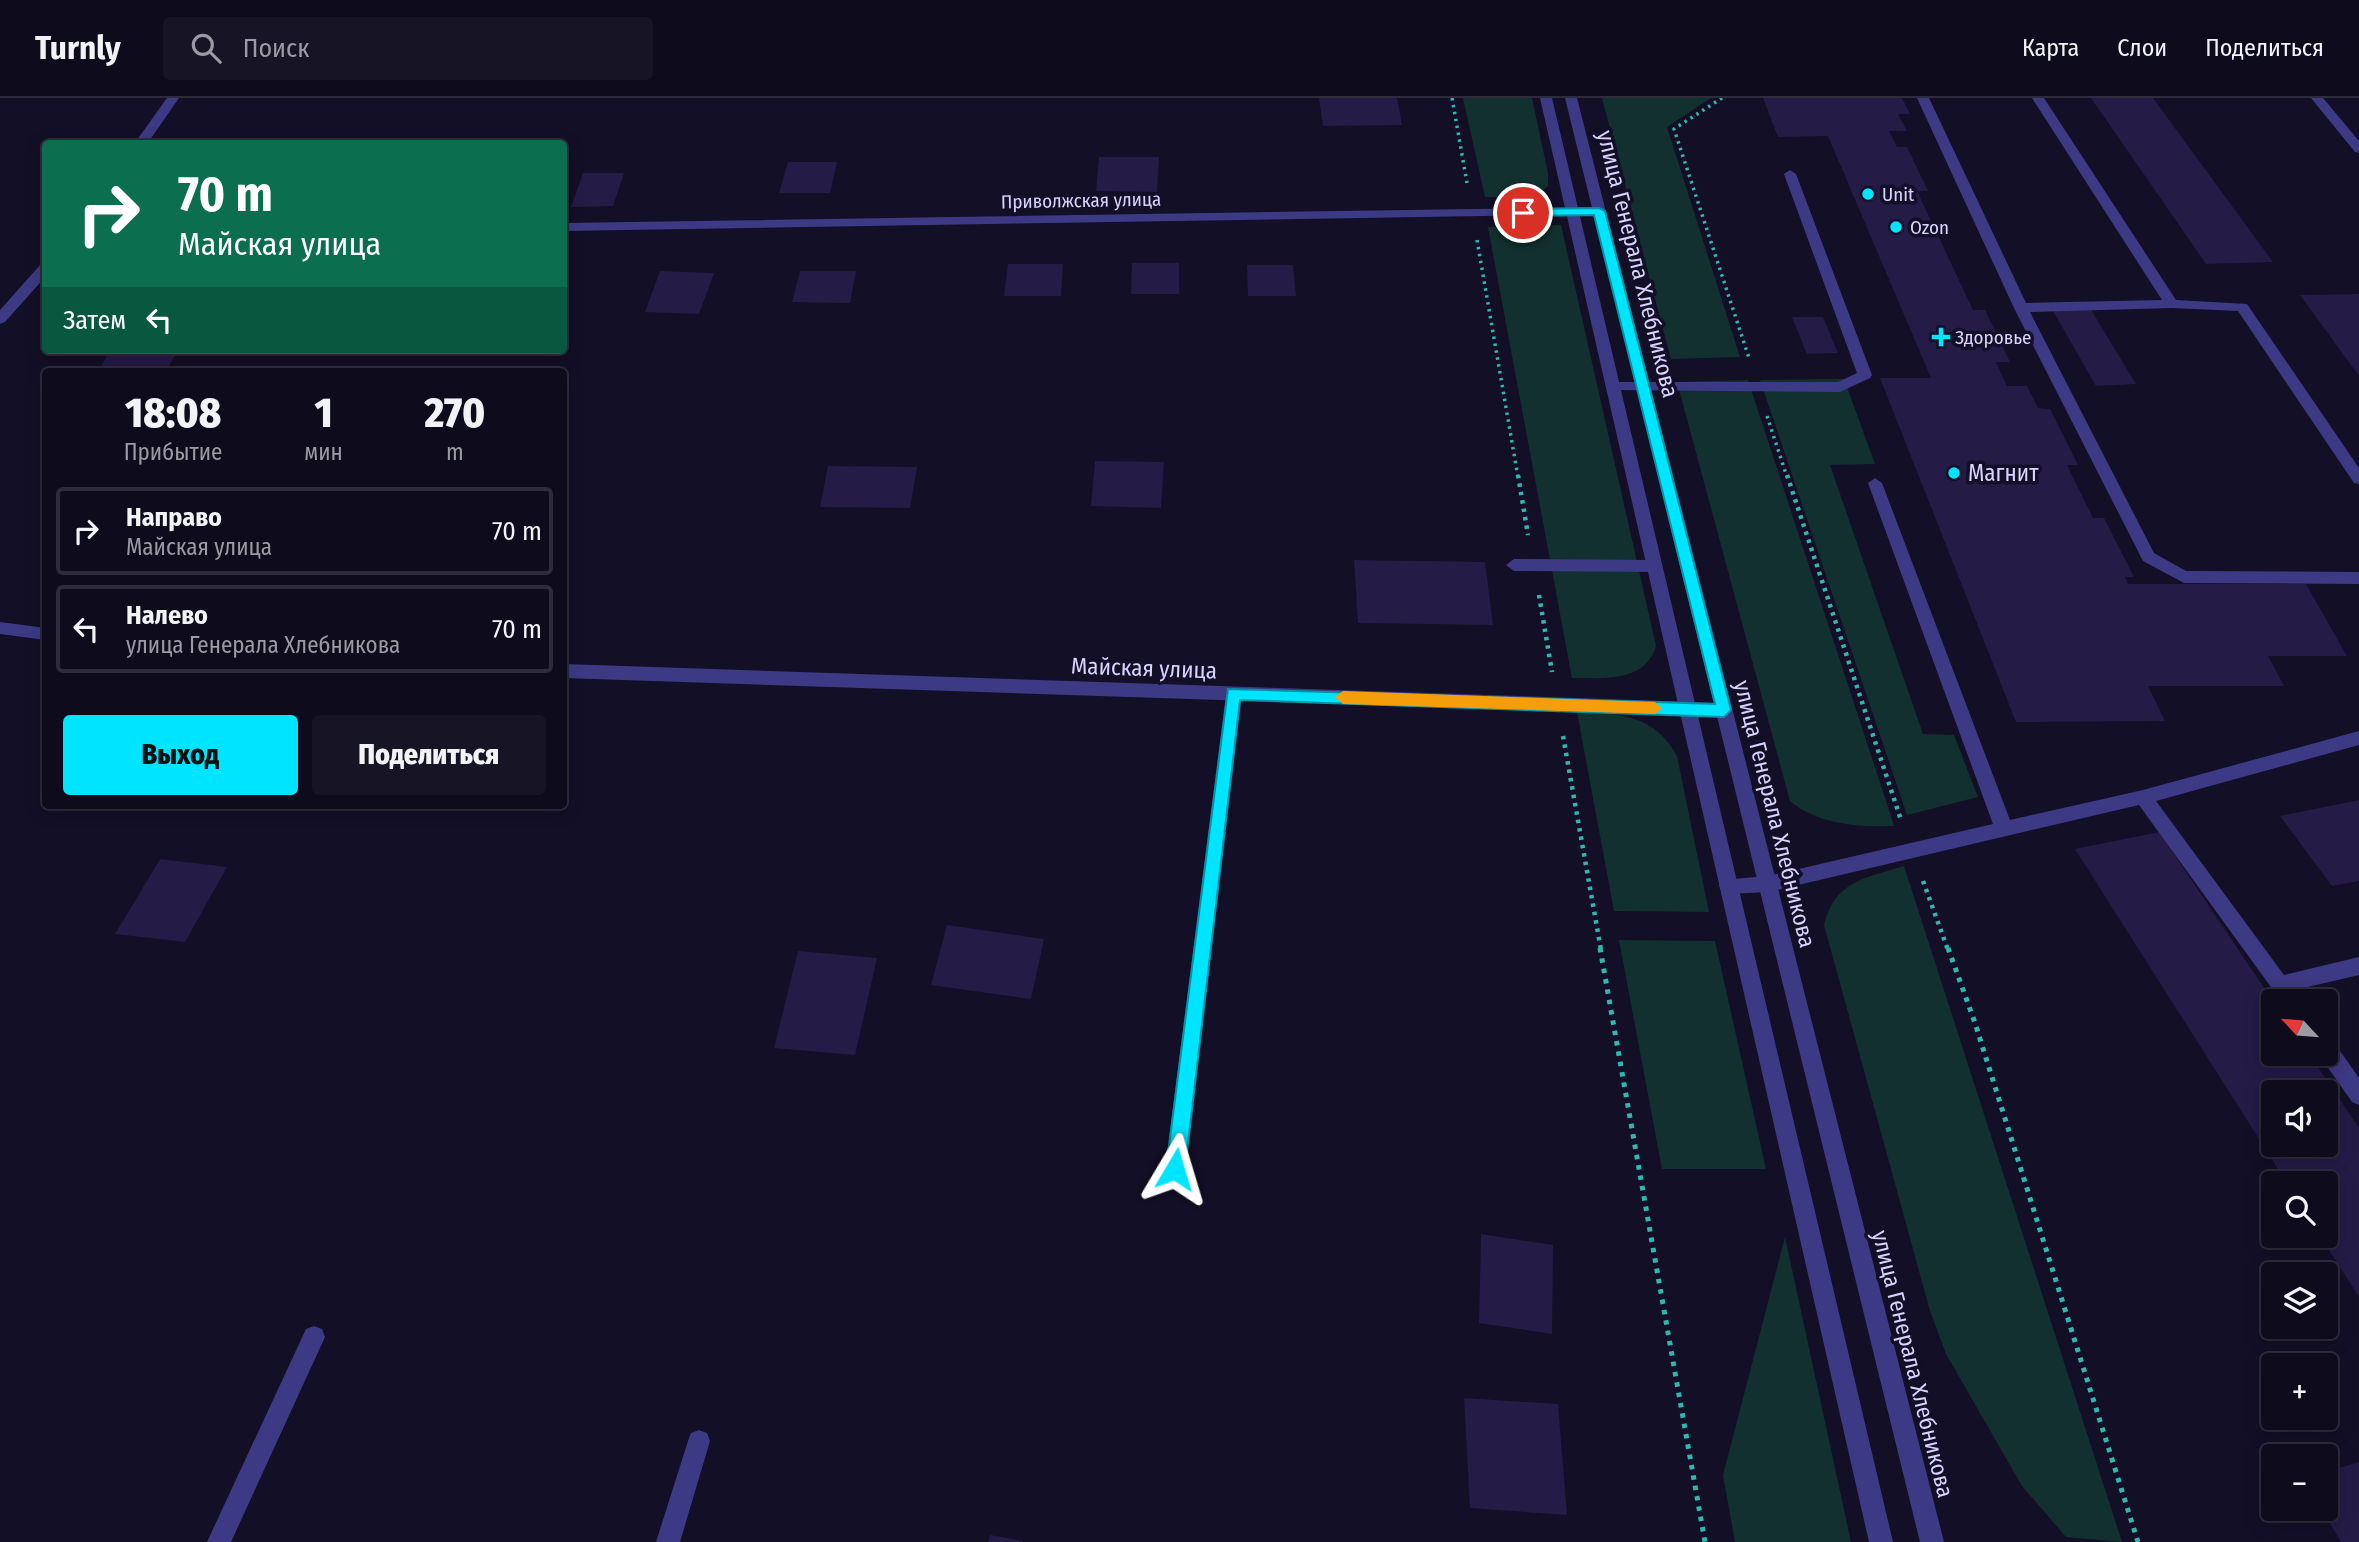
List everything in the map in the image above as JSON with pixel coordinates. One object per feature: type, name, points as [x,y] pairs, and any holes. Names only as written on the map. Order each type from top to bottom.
[{"type":"street","points":[[142,140],[173,98]]},
{"type":"street","points":[[1546,98],[1881,1542]]},
{"type":"street","name":"улица Генерала Хлебникова","points":[[1571,98],[1933,1542]]},
{"type":"street","points":[[1923,98],[2021,308],[2148,557],[2184,577],[2359,578]]},
{"type":"street","points":[[2038,98],[2172,304]]},
{"type":"street","points":[[2317,98],[2359,149]]},
{"type":"street","points":[[1614,387],[1840,387],[1865,375],[1790,174]]},
{"type":"street","name":"Приволжская улица","points":[[567,227],[1599,211]]},
{"type":"street","points":[[0,318],[42,271]]},
{"type":"street","points":[[2021,308],[2172,304],[2242,306],[2359,478]]},
{"type":"street","points":[[1875,483],[2004,829]]},
{"type":"street","points":[[1514,565],[1654,566]]},
{"type":"street","points":[[0,628],[42,633]]},
{"type":"street","name":"Майская улица","points":[[567,671],[1724,710]]},
{"type":"street","points":[[1175,1169],[1234,694]]},
{"type":"street","points":[[1728,886],[1768,884],[2143,797],[2359,738]]},
{"type":"street","points":[[2143,797],[2284,989]]},
{"type":"street","points":[[2281,985],[2359,966]]},
{"type":"street","points":[[2338,1065],[2359,1095]]},
{"type":"street","points":[[219,1542],[314,1337]]},
{"type":"street","points":[[668,1542],[699,1441]]},
{"type":"path","points":[[1452,98],[1705,1542]]},
{"type":"path","points":[[1722,98],[1674,129],[1904,827]]},
{"type":"path","points":[[1921,876],[1975,1023],[2138,1542]]},
{"type":"green space","points":[[1463,98],[1532,98],[1548,173],[1548,186],[1527,197],[1485,197]]},
{"type":"green space","points":[[1602,98],[1711,98],[1667,127],[1740,357],[1671,359]]},
{"type":"green space","points":[[1561,225],[1656,646],[1643,667],[1609,678],[1572,678],[1488,227]]},
{"type":"green space","points":[[1844,379],[1875,464],[1830,465],[1923,734],[1954,735],[1978,797],[1907,815],[1760,380]]},
{"type":"green space","points":[[1748,380],[1894,826],[1853,825],[1826,820],[1790,801],[1677,382]]},
{"type":"green space","points":[[1577,712],[1634,719],[1647,724],[1668,742],[1677,756],[1709,912],[1614,911]]},
{"type":"green space","points":[[1904,866],[2122,1542],[2066,1537],[2022,1486],[1946,1354],[1930,1311],[1824,925],[1829,910],[1844,890],[1865,878]]},
{"type":"green space","points":[[1619,940],[1715,941],[1766,1169],[1662,1169]]},
{"type":"green space","points":[[1785,1237],[1851,1542],[1735,1542],[1723,1475]]},
{"type":"building","points":[[1319,98],[1397,98],[1402,125],[1323,126]]},
{"type":"building","points":[[1763,98],[1902,98],[1910,114],[1898,114],[1907,131],[1889,131],[1897,147],[1907,147],[1928,191],[1917,191],[1973,310],[1985,310],[2010,362],[1996,362],[2007,386],[2027,386],[2038,408],[2050,409],[2078,465],[2067,465],[2093,518],[2104,518],[2134,577],[2125,577],[2128,584],[2306,584],[2347,656],[2268,656],[2284,686],[2148,686],[2165,721],[2016,722],[1880,378],[1931,378],[1828,136],[1778,137]]},
{"type":"building","points":[[2091,98],[2153,98],[2273,262],[2206,264]]},
{"type":"building","points":[[1099,157],[1159,157],[1157,192],[1096,191]]},
{"type":"building","points":[[788,162],[837,162],[830,193],[779,193]]},
{"type":"building","points":[[583,173],[624,173],[613,206],[571,207]]},
{"type":"building","points":[[1132,263],[1179,263],[1179,294],[1131,294]]},
{"type":"building","points":[[1008,264],[1063,264],[1061,296],[1004,296]]},
{"type":"building","points":[[1247,265],[1293,265],[1296,296],[1248,296]]},
{"type":"building","points":[[660,271],[714,273],[699,314],[645,312]]},
{"type":"building","points":[[800,271],[856,271],[850,303],[792,302]]},
{"type":"building","points":[[2359,294],[2359,376],[2300,295]]},
{"type":"building","points":[[2087,303],[2136,384],[2096,386],[2049,304]]},
{"type":"building","points":[[1792,317],[1823,317],[1838,353],[1807,354]]},
{"type":"building","points":[[108,354],[176,354],[168,368],[101,368]]},
{"type":"building","points":[[1095,461],[1164,462],[1161,508],[1091,506]]},
{"type":"building","points":[[828,466],[917,467],[910,508],[820,507]]},
{"type":"building","points":[[1354,560],[1485,562],[1493,625],[1358,623]]},
{"type":"building","points":[[2359,800],[2359,881],[2332,886],[2280,816]]},
{"type":"building","points":[[2159,832],[2265,989],[2261,989],[2261,1066],[2317,1066],[2327,1080],[2261,1080],[2261,1142],[2075,849]]},
{"type":"building","points":[[160,859],[227,867],[185,942],[115,934]]},
{"type":"building","points":[[947,925],[1044,939],[1031,999],[931,985]]},
{"type":"building","points":[[798,951],[877,958],[855,1055],[774,1048]]},
{"type":"building","points":[[2338,1097],[2359,1128],[2359,1297],[2328,1248],[2338,1248],[2338,1171],[2279,1171],[2270,1157],[2338,1157]]},
{"type":"building","points":[[1481,1234],[1553,1245],[1552,1334],[1479,1323]]},
{"type":"building","points":[[1464,1398],[1558,1404],[1567,1515],[1470,1508]]},
{"type":"building","points":[[2359,1462],[2359,1542],[2341,1542],[2329,1521],[2338,1521],[2338,1468]]},
{"type":"building","points":[[990,1535],[1023,1541],[1023,1542],[988,1542]]},
{"type":"slow traffic","points":[[1343,697],[1655,708]]},
{"type":"place","name":"Unit","points":[[1868,194]]},
{"type":"place","name":"Ozon","points":[[1896,227]]},
{"type":"place","name":"Здоровье","points":[[1941,337]]},
{"type":"place","name":"Магнит","points":[[1954,473]]},
{"type":"route","points":[[1175,1169],[1234,694],[1724,710],[1599,211],[1523,213]]}]
